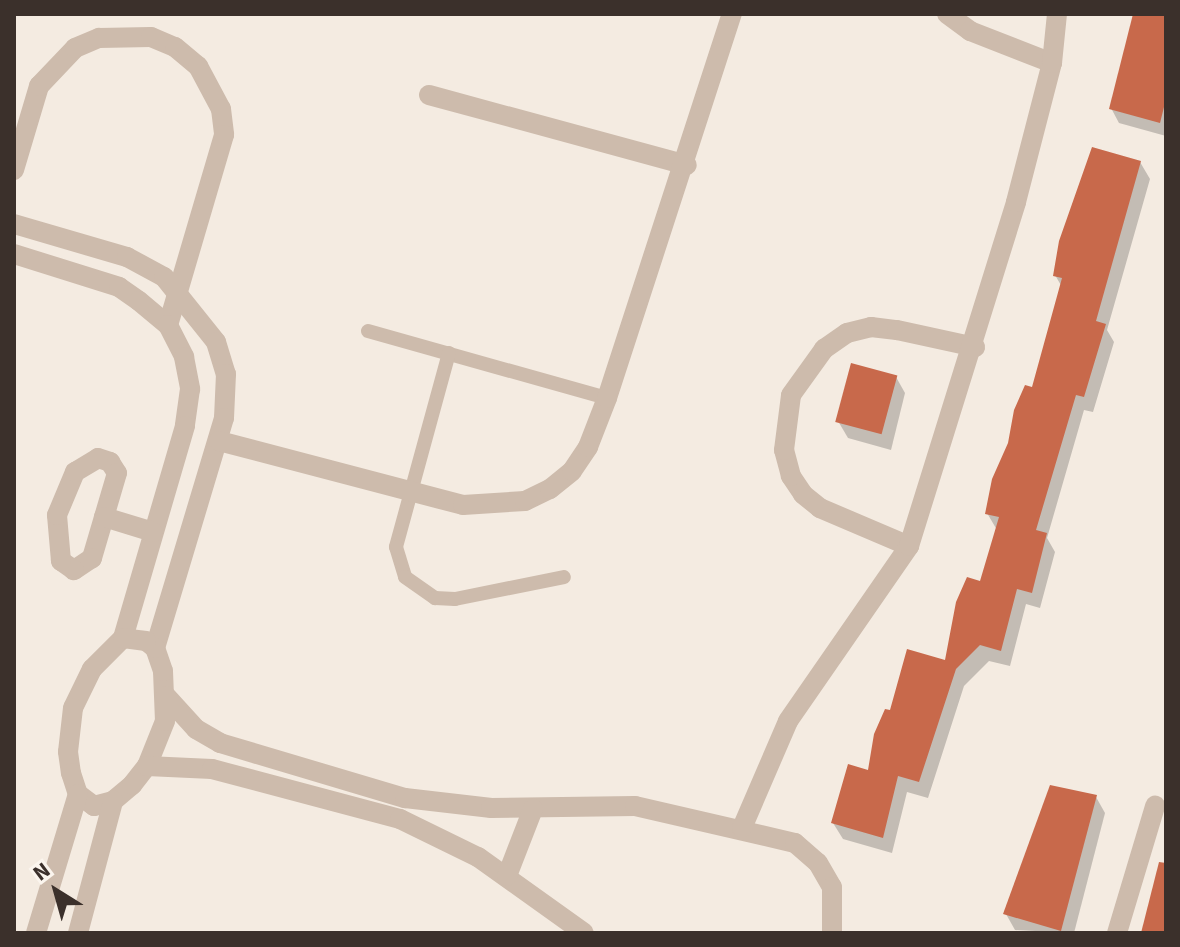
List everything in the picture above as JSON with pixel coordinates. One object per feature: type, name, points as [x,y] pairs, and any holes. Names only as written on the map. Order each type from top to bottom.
[{"type":"street","points":[[219,441],[463,505],[497,506],[550,489],[572,471],[588,447],[607,398],[687,165],[732,14]]},
{"type":"street","points":[[947,14],[970,31],[1052,63]]},
{"type":"street","points":[[742,828],[788,721],[909,546],[975,347],[1052,63],[1057,14]]},
{"type":"street","points":[[14,170],[39,86],[75,48],[125,34],[175,47],[212,84],[224,135],[168,325]]},
{"type":"street","points":[[429,95],[687,165]]},
{"type":"street","points":[[14,224],[127,257],[178,290],[216,342],[226,374],[219,441],[155,648],[166,696],[161,732],[147,766],[113,801],[78,933]]},
{"type":"street","points":[[14,254],[119,287],[168,325],[184,357],[190,389],[185,426],[123,638],[92,669],[73,708],[68,752],[78,794],[36,933]]},
{"type":"street","points":[[909,546],[820,508],[803,494],[791,476],[784,450],[791,395],[814,360],[847,333],[871,327],[975,347]]},
{"type":"street","points":[[98,458],[110,462],[117,473],[104,517],[89,563],[80,570],[64,565],[56,530],[60,499],[75,472],[98,458]]},
{"type":"street","points":[[104,517],[153,532]]},
{"type":"street","points":[[123,638],[155,648]]},
{"type":"street","points":[[166,696],[196,729],[246,753],[405,798],[533,809],[635,806],[742,828],[795,843],[818,863],[832,887],[832,933]]},
{"type":"street","points":[[147,766],[234,773],[400,819],[442,836],[507,876],[584,933]]},
{"type":"street","points":[[78,794],[94,806],[113,801]]},
{"type":"street","points":[[1117,933],[1155,806]]},
{"type":"street","points":[[507,876],[533,809]]},
{"type":"lane","points":[[368,331],[607,398]]},
{"type":"lane","points":[[449,353],[396,547],[405,577],[418,590],[435,598],[455,599],[564,577]]},
{"type":"building","points":[[1133,14],[1166,14],[1166,99],[1160,123],[1109,109]]},
{"type":"building","points":[[1092,147],[1141,161],[1096,321],[1106,324],[1084,397],[1076,395],[1036,530],[1047,533],[1032,593],[1017,589],[1001,651],[980,645],[956,669],[919,782],[898,776],[883,838],[831,823],[848,764],[868,770],[874,734],[885,709],[890,710],[907,649],[945,660],[956,602],[967,577],[980,581],[999,517],[985,514],[992,479],[1008,443],[1014,410],[1025,385],[1032,387],[1062,278],[1053,276],[1059,241]]},
{"type":"building","points":[[851,363],[897,375],[882,434],[835,422]]},
{"type":"building","points":[[1050,785],[1097,795],[1061,931],[1003,914]]},
{"type":"building","points":[[1159,862],[1166,863],[1166,933],[1141,933]]}]
